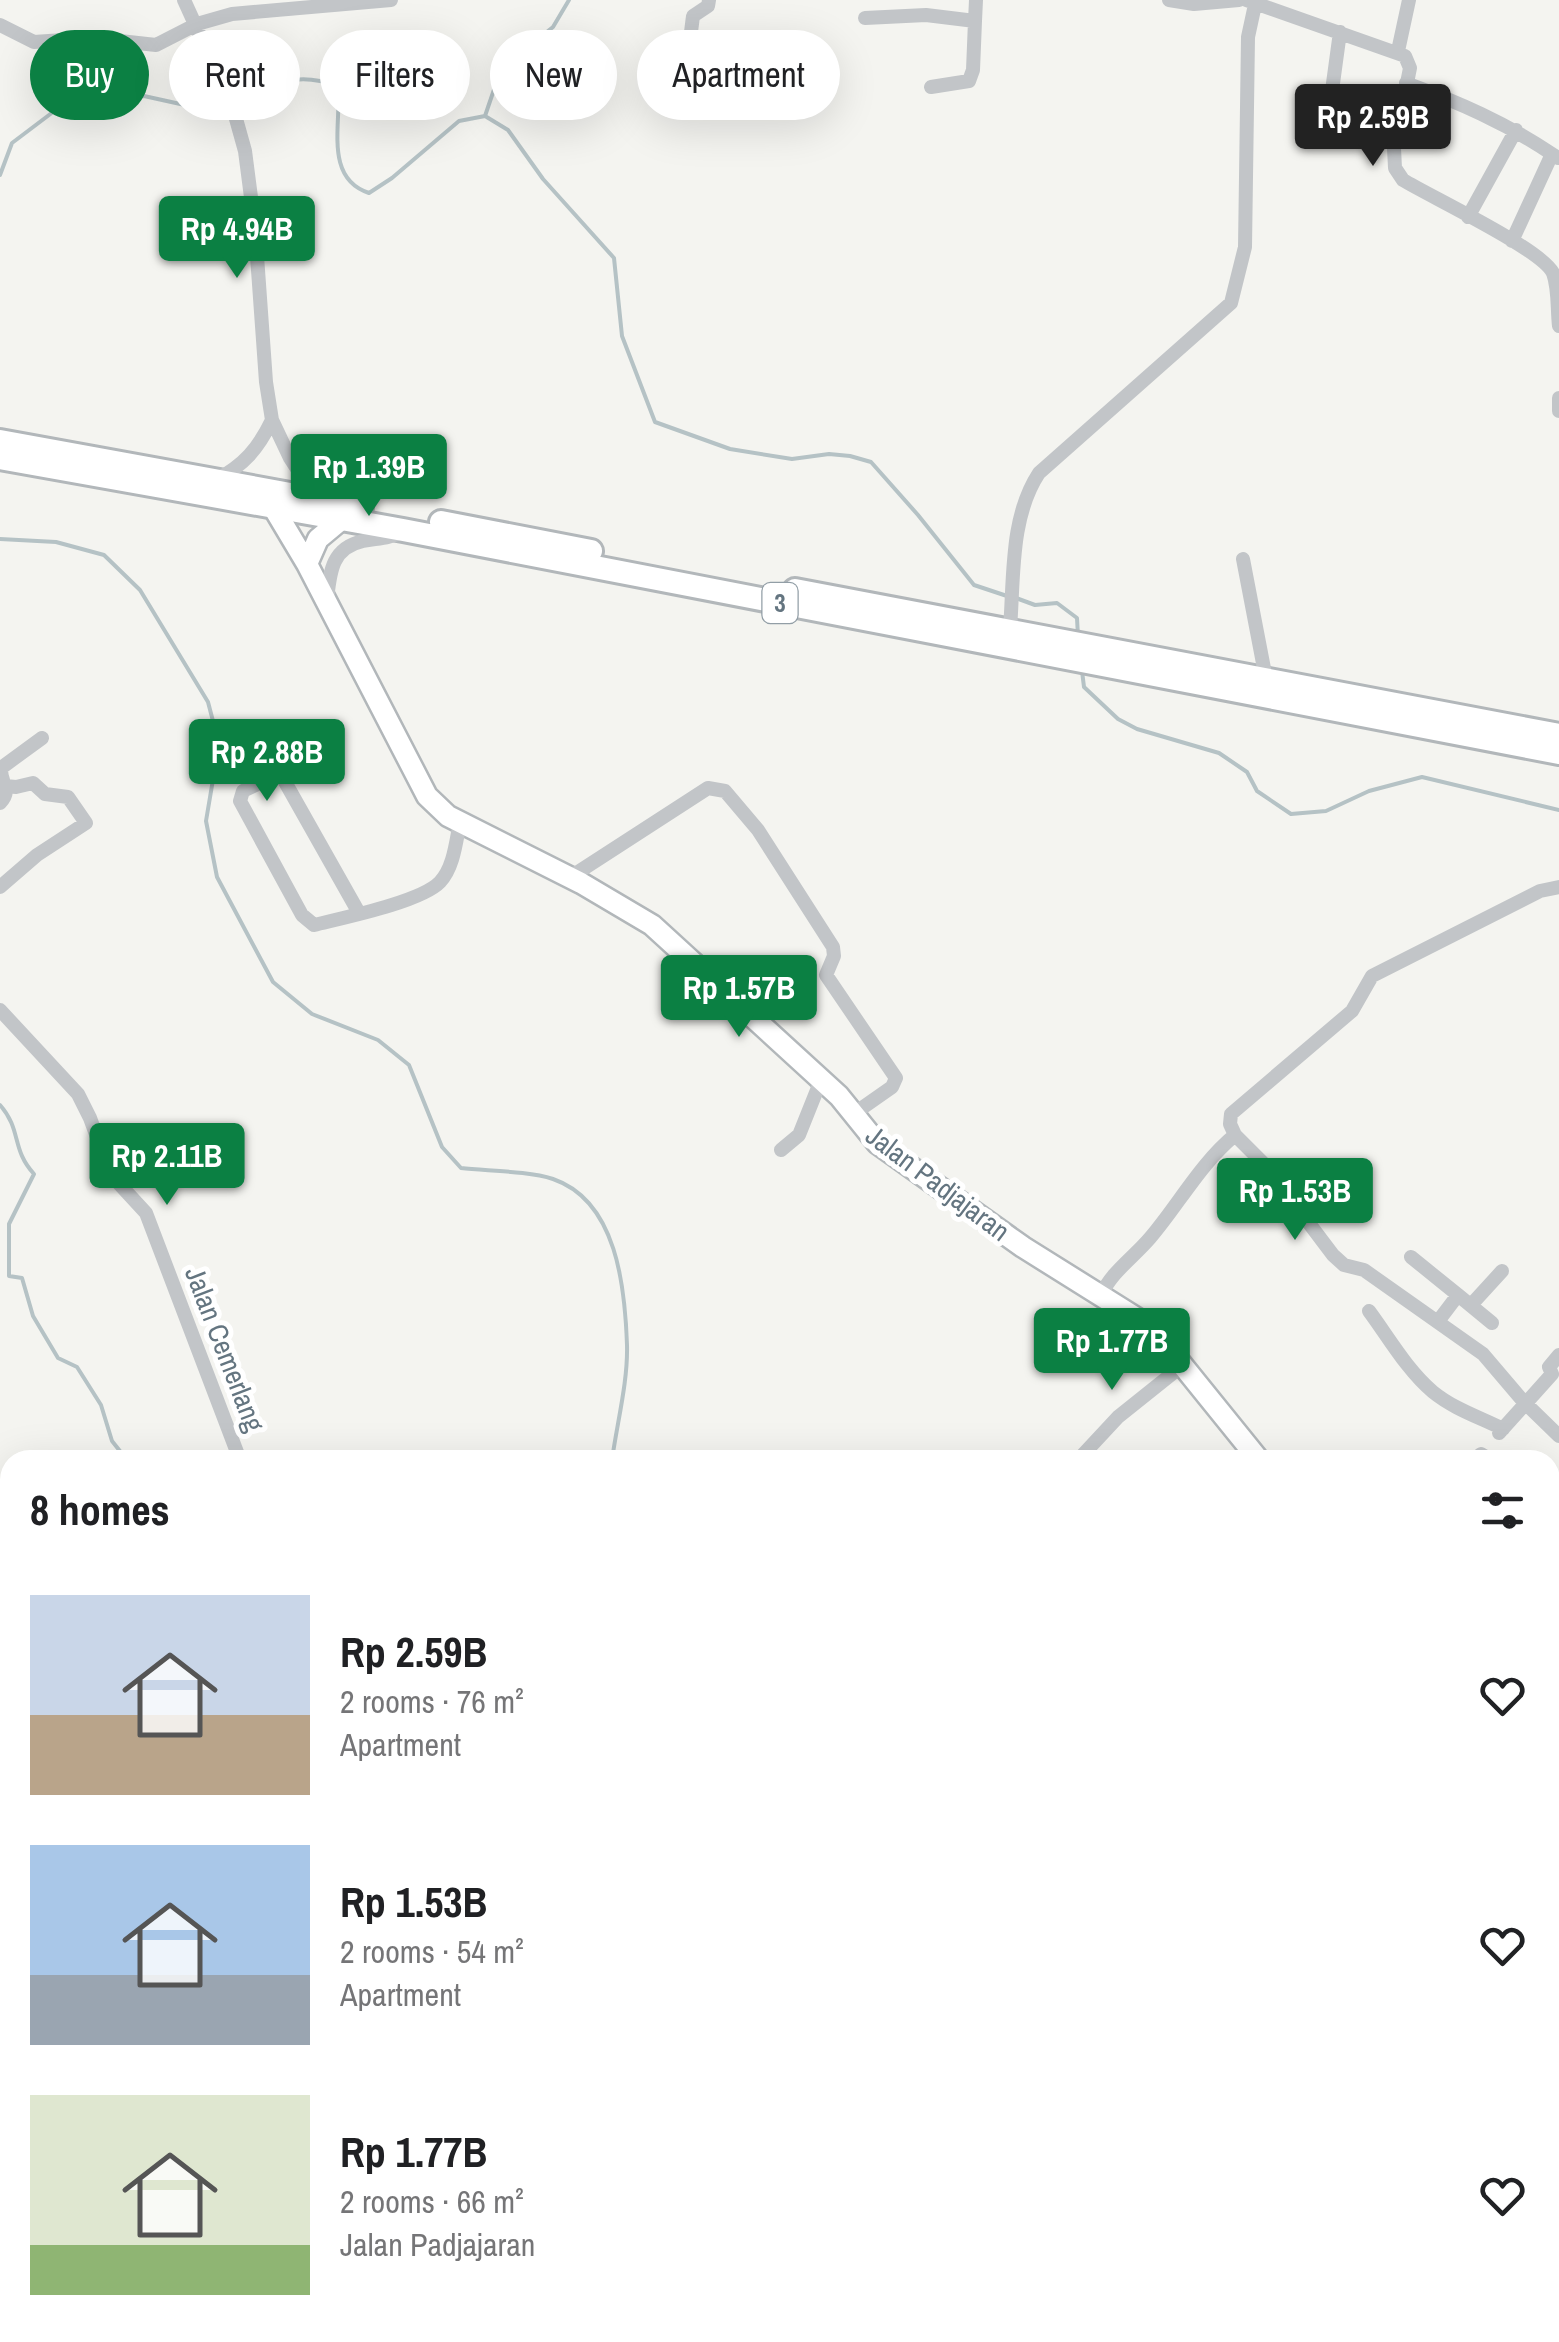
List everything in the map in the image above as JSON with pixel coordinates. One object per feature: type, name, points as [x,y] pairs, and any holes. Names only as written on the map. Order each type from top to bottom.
[{"type":"main road","name":"3","points":[[0,441],[316,498],[475,536],[1559,753]]},
{"type":"main road","name":"3","points":[[0,458],[404,530],[475,536],[1010,629],[1559,736]]},
{"type":"street","points":[[184,0],[233,108],[240,133],[251,186],[272,420],[316,498]]},
{"type":"street","points":[[0,25],[34,42],[92,38],[151,46],[197,24],[232,14],[391,0]]},
{"type":"street","points":[[691,30],[693,16],[708,6],[709,0]]},
{"type":"street","points":[[931,87],[970,81],[976,0]]},
{"type":"street","points":[[1168,0],[1194,4],[1249,1],[1405,56],[1410,68],[1394,148],[1395,168],[1403,180],[1512,241],[1551,268],[1558,290],[1559,326]]},
{"type":"street","points":[[1398,51],[1408,0]]},
{"type":"street","points":[[1010,629],[1019,520],[1026,493],[1039,472],[1232,303],[1245,247],[1249,1]]},
{"type":"street","points":[[864,18],[926,15],[974,21]]},
{"type":"street","points":[[1328,120],[1340,32]]},
{"type":"street","points":[[1406,83],[1463,104],[1516,130],[1555,156],[1512,241]]},
{"type":"street","points":[[1468,218],[1516,130]]},
{"type":"street","points":[[1559,398],[1559,411]]},
{"type":"street","points":[[215,480],[238,468],[250,456],[272,420]]},
{"type":"street","name":"Jalan Padjajaran","points":[[273,507],[427,796],[448,816],[652,925],[821,1080],[877,1143],[921,1178],[1158,1335],[1251,1450]]},
{"type":"street","points":[[306,564],[318,539],[342,519]]},
{"type":"street","points":[[326,603],[331,566],[338,553],[351,545],[393,537],[404,530]]},
{"type":"street","points":[[1243,559],[1266,678]]},
{"type":"street","points":[[0,803],[6,796],[1,768],[42,738]]},
{"type":"street","points":[[359,913],[280,774],[243,791],[240,801],[306,922],[314,925],[359,913],[430,890],[441,881],[460,822]]},
{"type":"street","points":[[0,886],[36,855],[86,823],[68,797],[45,794],[30,783],[5,786]]},
{"type":"street","points":[[569,878],[708,788],[725,792],[758,830],[832,947],[834,956],[826,975],[896,1078],[892,1087],[852,1115]]},
{"type":"street","points":[[1559,887],[1540,891],[1372,976],[1352,1011],[1232,1114],[1230,1124],[1235,1136],[1265,1165],[1333,1256],[1344,1265],[1364,1270],[1483,1354],[1525,1404],[1559,1436]]},
{"type":"street","name":"Jalan Cemerlang","points":[[0,1010],[78,1094],[111,1175],[146,1213],[236,1450]]},
{"type":"street","points":[[781,1150],[799,1135],[821,1080]]},
{"type":"street","points":[[1100,1297],[1120,1266],[1149,1239],[1197,1174],[1235,1136]]},
{"type":"street","points":[[1411,1257],[1492,1322]]},
{"type":"street","points":[[1439,1320],[1502,1271]]},
{"type":"street","points":[[1369,1311],[1433,1392],[1501,1431],[1552,1374],[1549,1368],[1559,1355]]},
{"type":"street","points":[[1087,1450],[1118,1417],[1182,1365]]},
{"type":"waterway","points":[[485,116],[501,69],[553,27],[569,0]]},
{"type":"waterway","points":[[300,80],[338,86],[340,162],[355,186],[369,193],[459,121],[485,116],[508,130],[543,179],[614,258],[622,336],[655,422],[730,449],[792,459],[829,454],[871,462],[974,585],[1007,596]]},
{"type":"waterway","points":[[0,175],[12,143],[53,112],[95,99],[144,96],[169,102]]},
{"type":"waterway","points":[[0,539],[56,542],[104,555],[140,590],[208,702],[219,744],[206,821],[217,877],[273,982],[312,1014],[378,1040],[409,1065],[442,1147],[461,1168],[553,1179],[574,1190],[591,1206],[613,1248],[624,1298],[626,1373],[614,1450]]},
{"type":"waterway","points":[[1016,598],[1035,605],[1057,603],[1077,618],[1078,637]]},
{"type":"waterway","points":[[1082,671],[1084,687],[1118,719],[1137,729],[1219,753],[1247,772],[1257,791],[1291,814],[1326,811],[1369,791],[1422,777],[1559,810]]},
{"type":"waterway","points":[[0,1105],[34,1174],[9,1224],[9,1276],[22,1278],[33,1316],[58,1358],[77,1367],[101,1405],[112,1441],[119,1450]]}]
